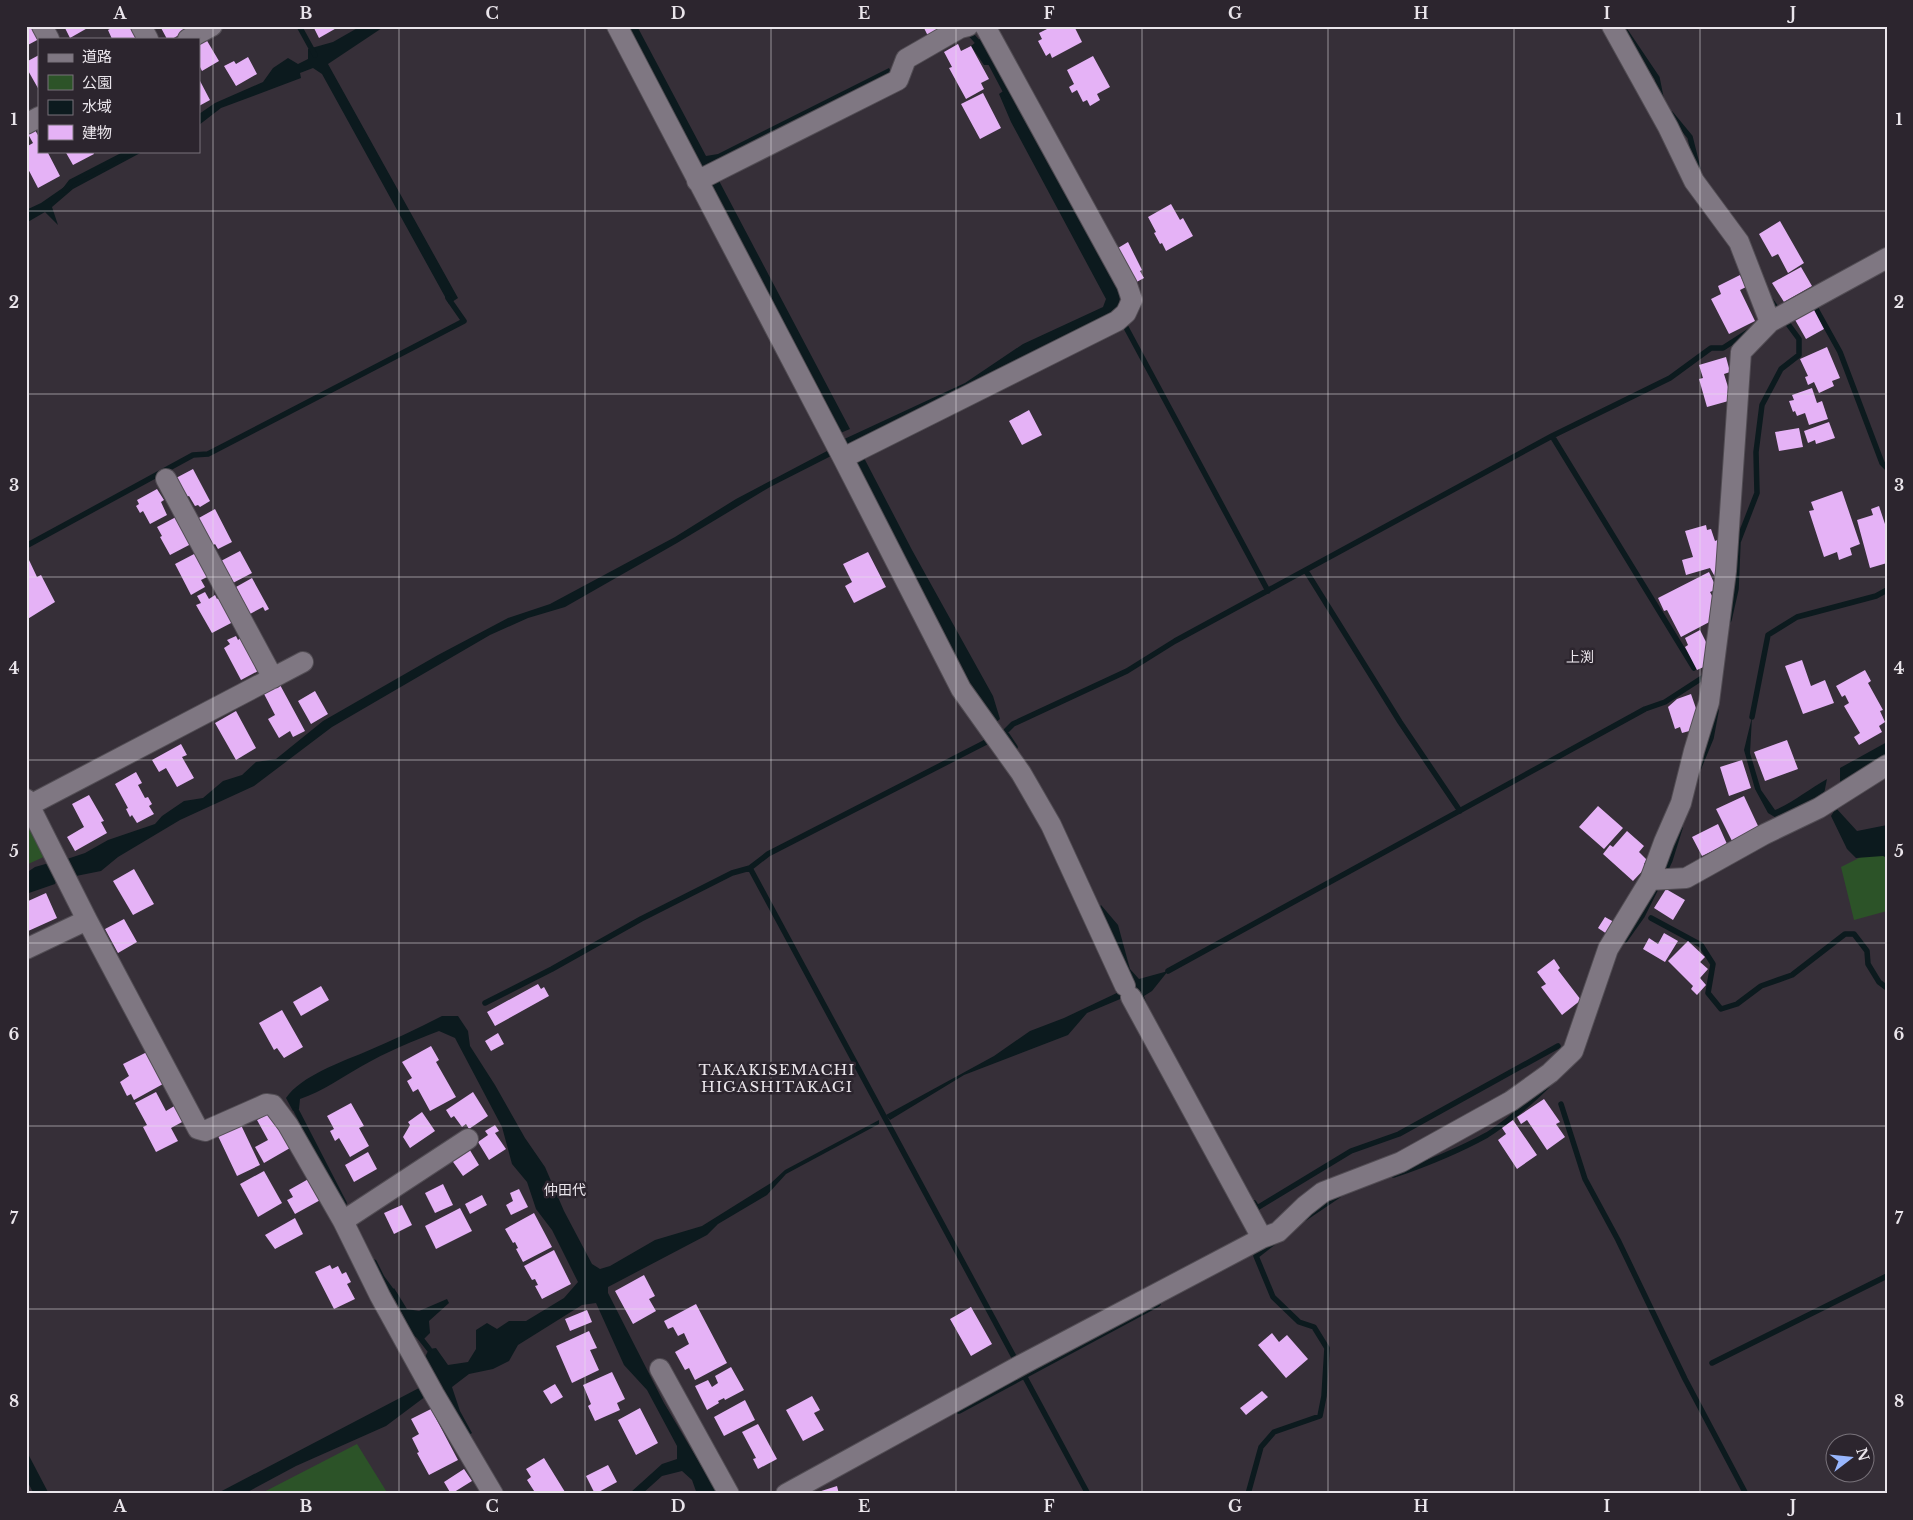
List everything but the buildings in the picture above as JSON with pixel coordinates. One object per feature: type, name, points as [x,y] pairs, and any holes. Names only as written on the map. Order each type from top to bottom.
[{"type":"street","points":[[42,26],[48,38]]},
{"type":"street","points":[[141,26],[147,38]]},
{"type":"street","points":[[190,38],[212,26]]},
{"type":"street","points":[[617,26],[840,451],[962,689],[1021,773],[1051,825],[1128,992],[1262,1238]]},
{"type":"street","points":[[840,451],[1122,317],[1132,300],[1127,285],[985,26]]},
{"type":"street","points":[[1612,26],[1668,127],[1694,181],[1739,242],[1778,318]]},
{"type":"street","points":[[697,181],[898,80],[906,59],[964,27]]},
{"type":"street","points":[[26,124],[38,118]]},
{"type":"street","points":[[786,1494],[1020,1366],[1262,1238],[1278,1232],[1323,1192],[1401,1162],[1511,1101],[1573,1052],[1608,949],[1650,880],[1681,803],[1709,702],[1726,571],[1741,352],[1778,318],[1887,258]]},
{"type":"street","points":[[166,479],[273,678]]},
{"type":"street","points":[[302,662],[28,802],[87,920],[198,1129],[205,1130],[266,1104],[273,1104],[349,1217],[380,1296],[493,1494]]},
{"type":"street","points":[[1650,880],[1686,878],[1765,834],[1824,805],[1887,765]]},
{"type":"street","points":[[26,949],[87,920]]},
{"type":"street","points":[[349,1217],[468,1139]]},
{"type":"street","points":[[660,1369],[729,1494]]},
{"type":"green space","points":[[26,812],[48,855],[26,865]]},
{"type":"green space","points":[[1887,844],[1887,911],[1854,920],[1841,867]]},
{"type":"green space","points":[[357,1444],[388,1494],[260,1494]]},
{"type":"water","points":[[361,26],[385,26],[328,64],[458,298],[449,304],[322,74],[313,68],[300,73],[301,78],[221,108],[200,124],[200,113],[215,103],[263,82],[273,68],[288,58],[298,64],[308,59],[308,49],[333,42]]},
{"type":"water","points":[[625,26],[637,26],[706,156],[718,154],[889,68],[893,76],[701,169]]},
{"type":"water","points":[[981,38],[998,65],[984,65],[971,46]]},
{"type":"water","points":[[1009,87],[1120,294],[1119,307],[1099,323],[850,446],[840,441],[965,383],[1023,344],[1103,307],[1106,299],[1011,122],[999,94]]},
{"type":"water","points":[[130,152],[142,152],[73,189],[52,207],[58,225],[45,212],[26,223],[26,210],[41,203],[67,185]]},
{"type":"water","points":[[717,177],[850,429],[838,434],[713,196],[710,180]]},
{"type":"water","points":[[827,451],[831,456],[770,487],[565,607],[528,618],[490,635],[332,727],[254,786],[180,820],[118,857],[101,871],[76,876],[67,859],[85,853],[108,840],[155,824],[162,816],[184,801],[203,798],[223,781],[242,775],[256,762],[276,759],[323,721],[438,655],[508,618],[550,604],[675,537],[736,499]]},
{"type":"water","points":[[863,456],[912,550],[993,696],[1000,719],[995,723],[966,684],[851,462]]},
{"type":"water","points":[[1752,717],[1750,753],[1761,790],[1775,810],[1827,779],[1824,794],[1809,805],[1778,819],[1768,813],[1755,789],[1744,750]]},
{"type":"water","points":[[1887,742],[1887,755],[1840,786],[1840,768]]},
{"type":"water","points":[[1836,808],[1857,831],[1887,825],[1887,858],[1883,856],[1856,858],[1847,849],[1831,816]]},
{"type":"water","points":[[49,863],[57,879],[55,884],[26,894],[26,873],[35,867]]},
{"type":"water","points":[[1101,905],[1118,925],[1130,969],[1139,979],[1168,971],[1152,991],[1144,996],[1153,1021],[1144,1012],[1097,912]]},
{"type":"water","points":[[1121,991],[1125,997],[1087,1013],[1068,1035],[964,1075],[890,1120],[886,1115],[994,1056],[1030,1031],[1064,1018]]},
{"type":"water","points":[[442,1016],[458,1016],[468,1031],[470,1046],[525,1138],[545,1167],[564,1211],[592,1264],[600,1269],[610,1266],[655,1240],[702,1226],[771,1183],[785,1170],[879,1120],[879,1124],[786,1174],[767,1195],[718,1224],[707,1235],[608,1287],[608,1293],[664,1403],[718,1494],[697,1494],[692,1480],[682,1471],[662,1476],[642,1494],[620,1494],[631,1492],[662,1464],[677,1459],[677,1446],[647,1390],[624,1365],[596,1303],[582,1305],[518,1345],[509,1361],[493,1369],[469,1374],[452,1387],[460,1411],[472,1433],[467,1436],[426,1396],[386,1426],[296,1466],[244,1494],[216,1494],[419,1388],[424,1359],[429,1349],[436,1348],[448,1365],[468,1362],[476,1349],[476,1330],[487,1323],[497,1329],[509,1321],[526,1321],[564,1298],[578,1282],[552,1230],[536,1209],[527,1182],[512,1164],[502,1127],[455,1038],[439,1031],[390,1051],[324,1088],[300,1099],[299,1109],[293,1111],[286,1098],[301,1083],[322,1070]]},
{"type":"water","points":[[394,1288],[407,1309],[419,1311],[447,1299],[449,1303],[429,1321],[430,1333],[422,1341],[413,1335],[391,1292]]},
{"type":"water","points":[[26,1450],[49,1494],[34,1494],[26,1479]]},
{"type":"waterway","points":[[299,26],[315,55]]},
{"type":"waterway","points":[[967,30],[981,46]]},
{"type":"waterway","points":[[1626,32],[1657,78],[1661,98]]},
{"type":"waterway","points":[[988,58],[1008,96]]},
{"type":"waterway","points":[[1671,114],[1690,137],[1698,169]]},
{"type":"waterway","points":[[65,190],[71,182],[129,152]]},
{"type":"waterway","points":[[26,546],[193,455],[208,454],[464,321],[448,298]]},
{"type":"waterway","points":[[1729,620],[1736,589],[1738,542],[1757,493],[1756,452],[1762,405],[1781,369],[1799,355],[1799,339],[1769,298]]},
{"type":"waterway","points":[[1815,307],[1840,352],[1882,463],[1887,468]]},
{"type":"waterway","points":[[1122,320],[1268,591]]},
{"type":"waterway","points":[[1005,732],[1013,724],[1127,671],[1175,641],[1552,436],[1670,378],[1711,348],[1723,348],[1751,330]]},
{"type":"waterway","points":[[1552,436],[1694,668]]},
{"type":"waterway","points":[[1306,571],[1400,722],[1460,811]]},
{"type":"waterway","points":[[1752,717],[1768,635],[1797,617],[1876,596],[1887,590]]},
{"type":"waterway","points":[[1168,971],[1645,709],[1665,702],[1702,678]]},
{"type":"waterway","points":[[1699,767],[1711,738],[1716,711]]},
{"type":"waterway","points":[[1003,734],[1005,732],[1015,747]]},
{"type":"waterway","points":[[485,1003],[552,969],[641,919],[732,873],[750,868],[768,854],[992,739]]},
{"type":"waterway","points":[[1663,875],[1680,828]]},
{"type":"waterway","points":[[750,868],[1088,1494]]},
{"type":"waterway","points":[[1625,940],[1642,916],[1657,886]]},
{"type":"waterway","points":[[1651,918],[1701,945],[1713,964],[1708,993],[1721,1009],[1737,1004],[1761,986],[1792,975],[1845,934],[1854,934],[1867,951],[1868,964],[1879,982],[1887,988]]},
{"type":"waterway","points":[[1254,1203],[1257,1208],[1351,1151],[1399,1134],[1558,1046]]},
{"type":"waterway","points":[[1394,1175],[1442,1157],[1487,1135],[1518,1112],[1547,1086]]},
{"type":"waterway","points":[[1561,1104],[1585,1179],[1618,1240],[1685,1379],[1746,1494]]},
{"type":"waterway","points":[[296,1110],[344,1203]]},
{"type":"waterway","points":[[1305,1218],[1339,1195]]},
{"type":"waterway","points":[[1248,1494],[1261,1447],[1274,1432],[1320,1416],[1324,1396],[1327,1348],[1314,1327],[1299,1322],[1273,1297],[1256,1256],[1274,1242]]},
{"type":"waterway","points":[[374,1262],[382,1278],[396,1297]]},
{"type":"waterway","points":[[1712,1363],[1887,1276]]},
{"type":"waterway","points":[[959,1411],[1158,1304]]},
{"type":"waterway","points":[[418,1335],[429,1349]]},
{"type":"district","name":"上渕","points":[[1580,657]]},
{"type":"district","name":"TAKAKISEMACHI HIGASHITAKAGI","points":[[777,1078]]},
{"type":"district","name":"仲田代","points":[[565,1190]]}]
